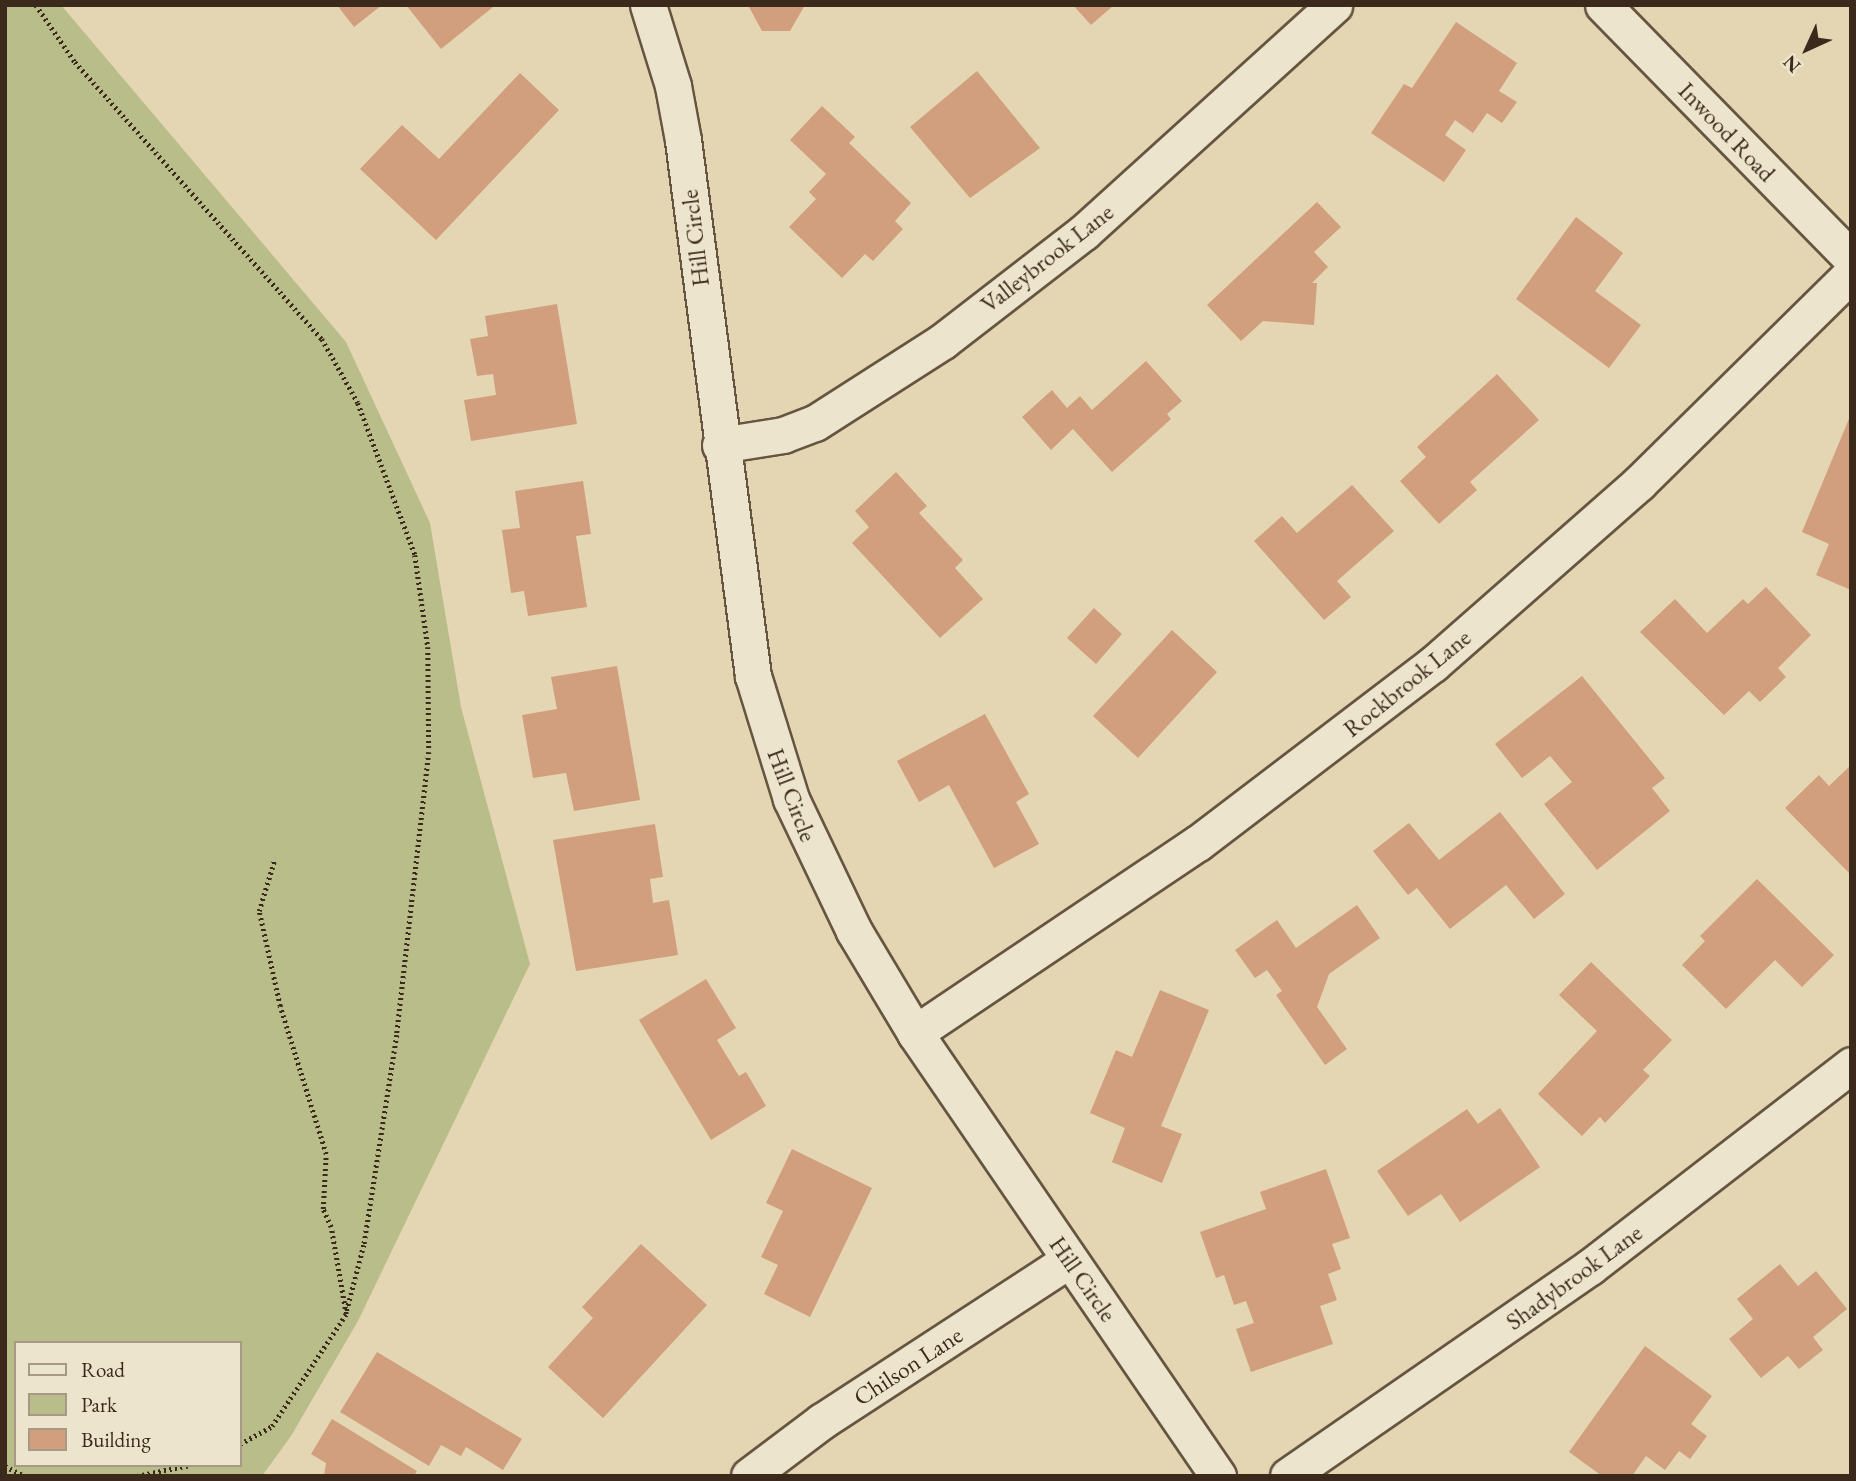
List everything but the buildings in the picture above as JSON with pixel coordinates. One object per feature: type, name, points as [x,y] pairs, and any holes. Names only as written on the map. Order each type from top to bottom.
[{"type":"street","name":"Hill Circle","points":[[648,5],[673,86],[684,140],[748,652],[772,746],[813,848],[854,931],[915,1033],[1218,1476]]},
{"type":"street","name":"Valleybrook Lane","points":[[720,444],[783,435],[815,423],[943,341],[1084,232],[1334,5]]},
{"type":"street","name":"Inwood Road","points":[[1603,5],[1851,258]]},
{"type":"street","name":"Rockbrook Lane","points":[[915,1033],[1198,843],[1433,664],[1658,464],[1851,274]]},
{"type":"street","name":"Shadybrook Lane","points":[[1288,1476],[1590,1267],[1851,1065]]},
{"type":"street","name":"Chilson Lane","points":[[749,1476],[822,1421],[1069,1260]]},
{"type":"path","points":[[36,5],[75,62],[322,339],[358,403],[415,555],[428,647],[429,752],[397,1035],[364,1245],[346,1314],[272,1426],[242,1443]]},
{"type":"path","points":[[275,858],[259,911],[280,1006],[326,1154],[323,1209],[331,1227],[346,1314]]},
{"type":"path","points":[[5,1465],[25,1476]]},
{"type":"path","points":[[137,1476],[180,1467]]},
{"type":"green space","points":[[5,5],[61,5],[346,342],[430,523],[461,707],[530,964],[358,1321],[291,1436],[262,1476],[5,1476]]}]
